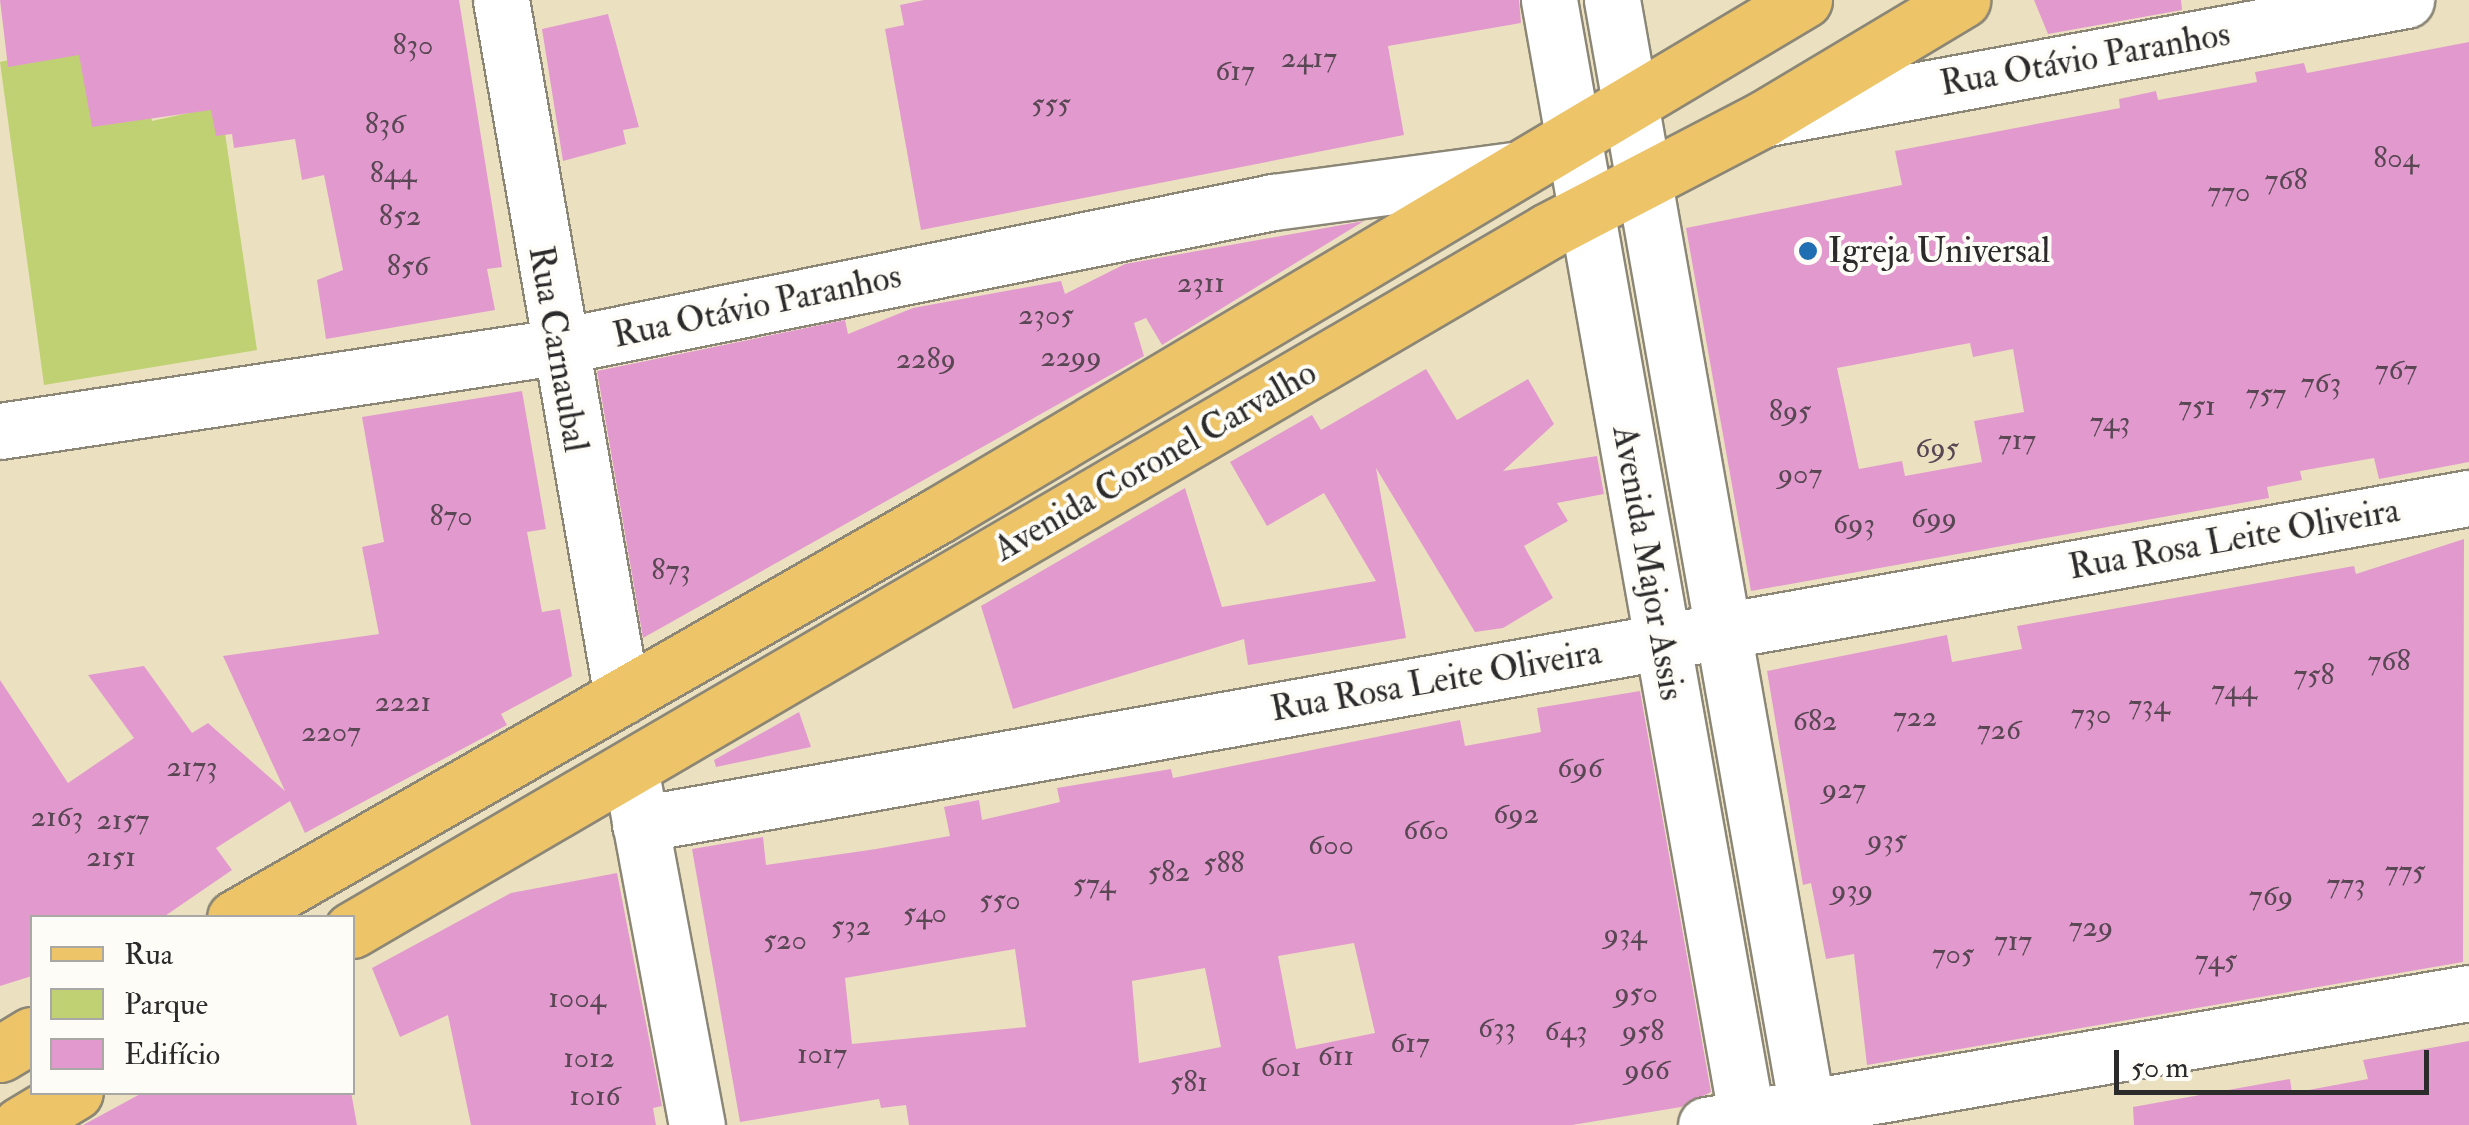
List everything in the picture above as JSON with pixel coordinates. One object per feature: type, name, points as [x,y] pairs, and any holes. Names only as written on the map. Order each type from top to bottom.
[{"type":"main road","name":"Avenida Coronel Carvalho","points":[[241,915],[622,698],[1630,99],[1804,0]]},
{"type":"main road","name":"Avenida Coronel Carvalho","points":[[355,928],[1585,211],[1765,118],[1962,0]]},
{"type":"main road","points":[[0,1054],[30,1036]]},
{"type":"main road","points":[[20,1125],[70,1095]]},
{"type":"street","name":"Rua Carnaubal","points":[[501,0],[556,348],[622,698]]},
{"type":"street","name":"Avenida Major Assis","points":[[1549,0],[1662,641],[1734,1123]]},
{"type":"street","name":"Avenida Major Assis","points":[[1612,0],[1808,1118]]},
{"type":"street","name":"Rua Otávio Paranhos","points":[[1765,118],[2406,0]]},
{"type":"street","name":"Rua Otávio Paranhos","points":[[0,431],[556,348],[1273,202],[1512,170]]},
{"type":"street","name":"Rua Rosa Leite Oliveira","points":[[640,824],[2469,498]]},
{"type":"street","points":[[630,768],[697,1125]]},
{"type":"street","points":[[1734,1123],[1808,1118],[2469,993]]},
{"type":"green space","points":[[55,50],[139,52],[152,121],[221,106],[257,350],[44,385],[0,62]]},
{"type":"building","points":[[0,0],[459,0],[502,267],[487,269],[495,310],[326,339],[317,280],[343,270],[324,175],[302,180],[295,139],[234,148],[232,134],[216,136],[211,110],[92,127],[79,55],[8,67]]},
{"type":"building","points":[[924,0],[1519,0],[1521,23],[1388,46],[1404,135],[921,230],[885,29],[904,25],[900,5]]},
{"type":"building","points":[[2034,0],[2181,0],[2182,10],[2048,34]]},
{"type":"building","points":[[608,14],[639,127],[623,130],[626,144],[563,161],[542,29]]},
{"type":"building","points":[[2469,42],[2469,462],[2379,479],[2374,458],[2300,471],[2302,480],[2267,487],[2269,498],[1751,591],[1686,228],[1902,185],[1895,151],[2120,108],[2119,99],[2156,91],[2158,100],[2257,82],[2255,72],[2304,63],[2307,73]],"holes":[[[1970,343],[1973,357],[2013,349],[2024,412],[1974,421],[1982,462],[1905,476],[1902,461],[1859,469],[1837,368]]]},
{"type":"building","points":[[1364,221],[1162,345],[1146,318],[1134,323],[1144,356],[643,638],[597,371],[845,320],[848,334],[913,308],[1061,281],[1065,294],[1125,264]]},
{"type":"building","points":[[1426,369],[1457,420],[1528,379],[1554,424],[1503,471],[1597,456],[1604,494],[1557,503],[1568,521],[1524,546],[1553,598],[1503,628],[1475,632],[1376,468],[1406,638],[1248,665],[1244,639],[1013,709],[981,606],[1185,488],[1222,607],[1376,581],[1324,493],[1267,526],[1230,462],[1312,415],[1321,430]]},
{"type":"building","points":[[522,391],[546,529],[527,532],[542,612],[560,609],[572,676],[501,714],[507,725],[305,833],[290,801],[216,848],[232,870],[166,915],[30,915],[30,977],[0,986],[0,680],[68,783],[134,738],[88,675],[144,666],[192,733],[208,723],[285,791],[223,656],[379,634],[362,547],[384,542],[362,417]]},
{"type":"building","points":[[2464,539],[2463,962],[1867,1065],[1854,954],[1826,959],[1811,883],[1803,885],[1767,671],[1947,635],[1952,662],[2022,649],[2017,626],[2354,566],[2356,574]]},
{"type":"building","points":[[1640,691],[1711,1092],[1681,1107],[1572,1125],[909,1125],[906,1105],[881,1108],[879,1099],[740,1122],[692,849],[763,837],[766,865],[876,849],[950,836],[944,807],[979,800],[982,820],[1060,802],[1057,788],[1171,769],[1173,778],[1460,720],[1465,746],[1541,732],[1537,708]],"holes":[[[1354,943],[1375,1033],[1296,1049],[1278,956]],[[1015,949],[1026,1027],[852,1044],[845,978]],[[1205,968],[1221,1047],[1139,1063],[1132,981]]]},
{"type":"building","points":[[799,712],[811,747],[716,767],[714,760]]},
{"type":"building","points":[[617,873],[662,1106],[653,1108],[656,1125],[471,1125],[448,1015],[400,1037],[372,968],[511,893]]},
{"type":"building","points":[[2469,1041],[2469,1125],[2134,1125],[2133,1107],[2290,1079],[2292,1093],[2368,1079],[2363,1060]]},
{"type":"building","points":[[138,1095],[352,1095],[357,1125],[83,1125]]},
{"type":"place","name":"Igreja Universal","points":[[1808,251]]}]
